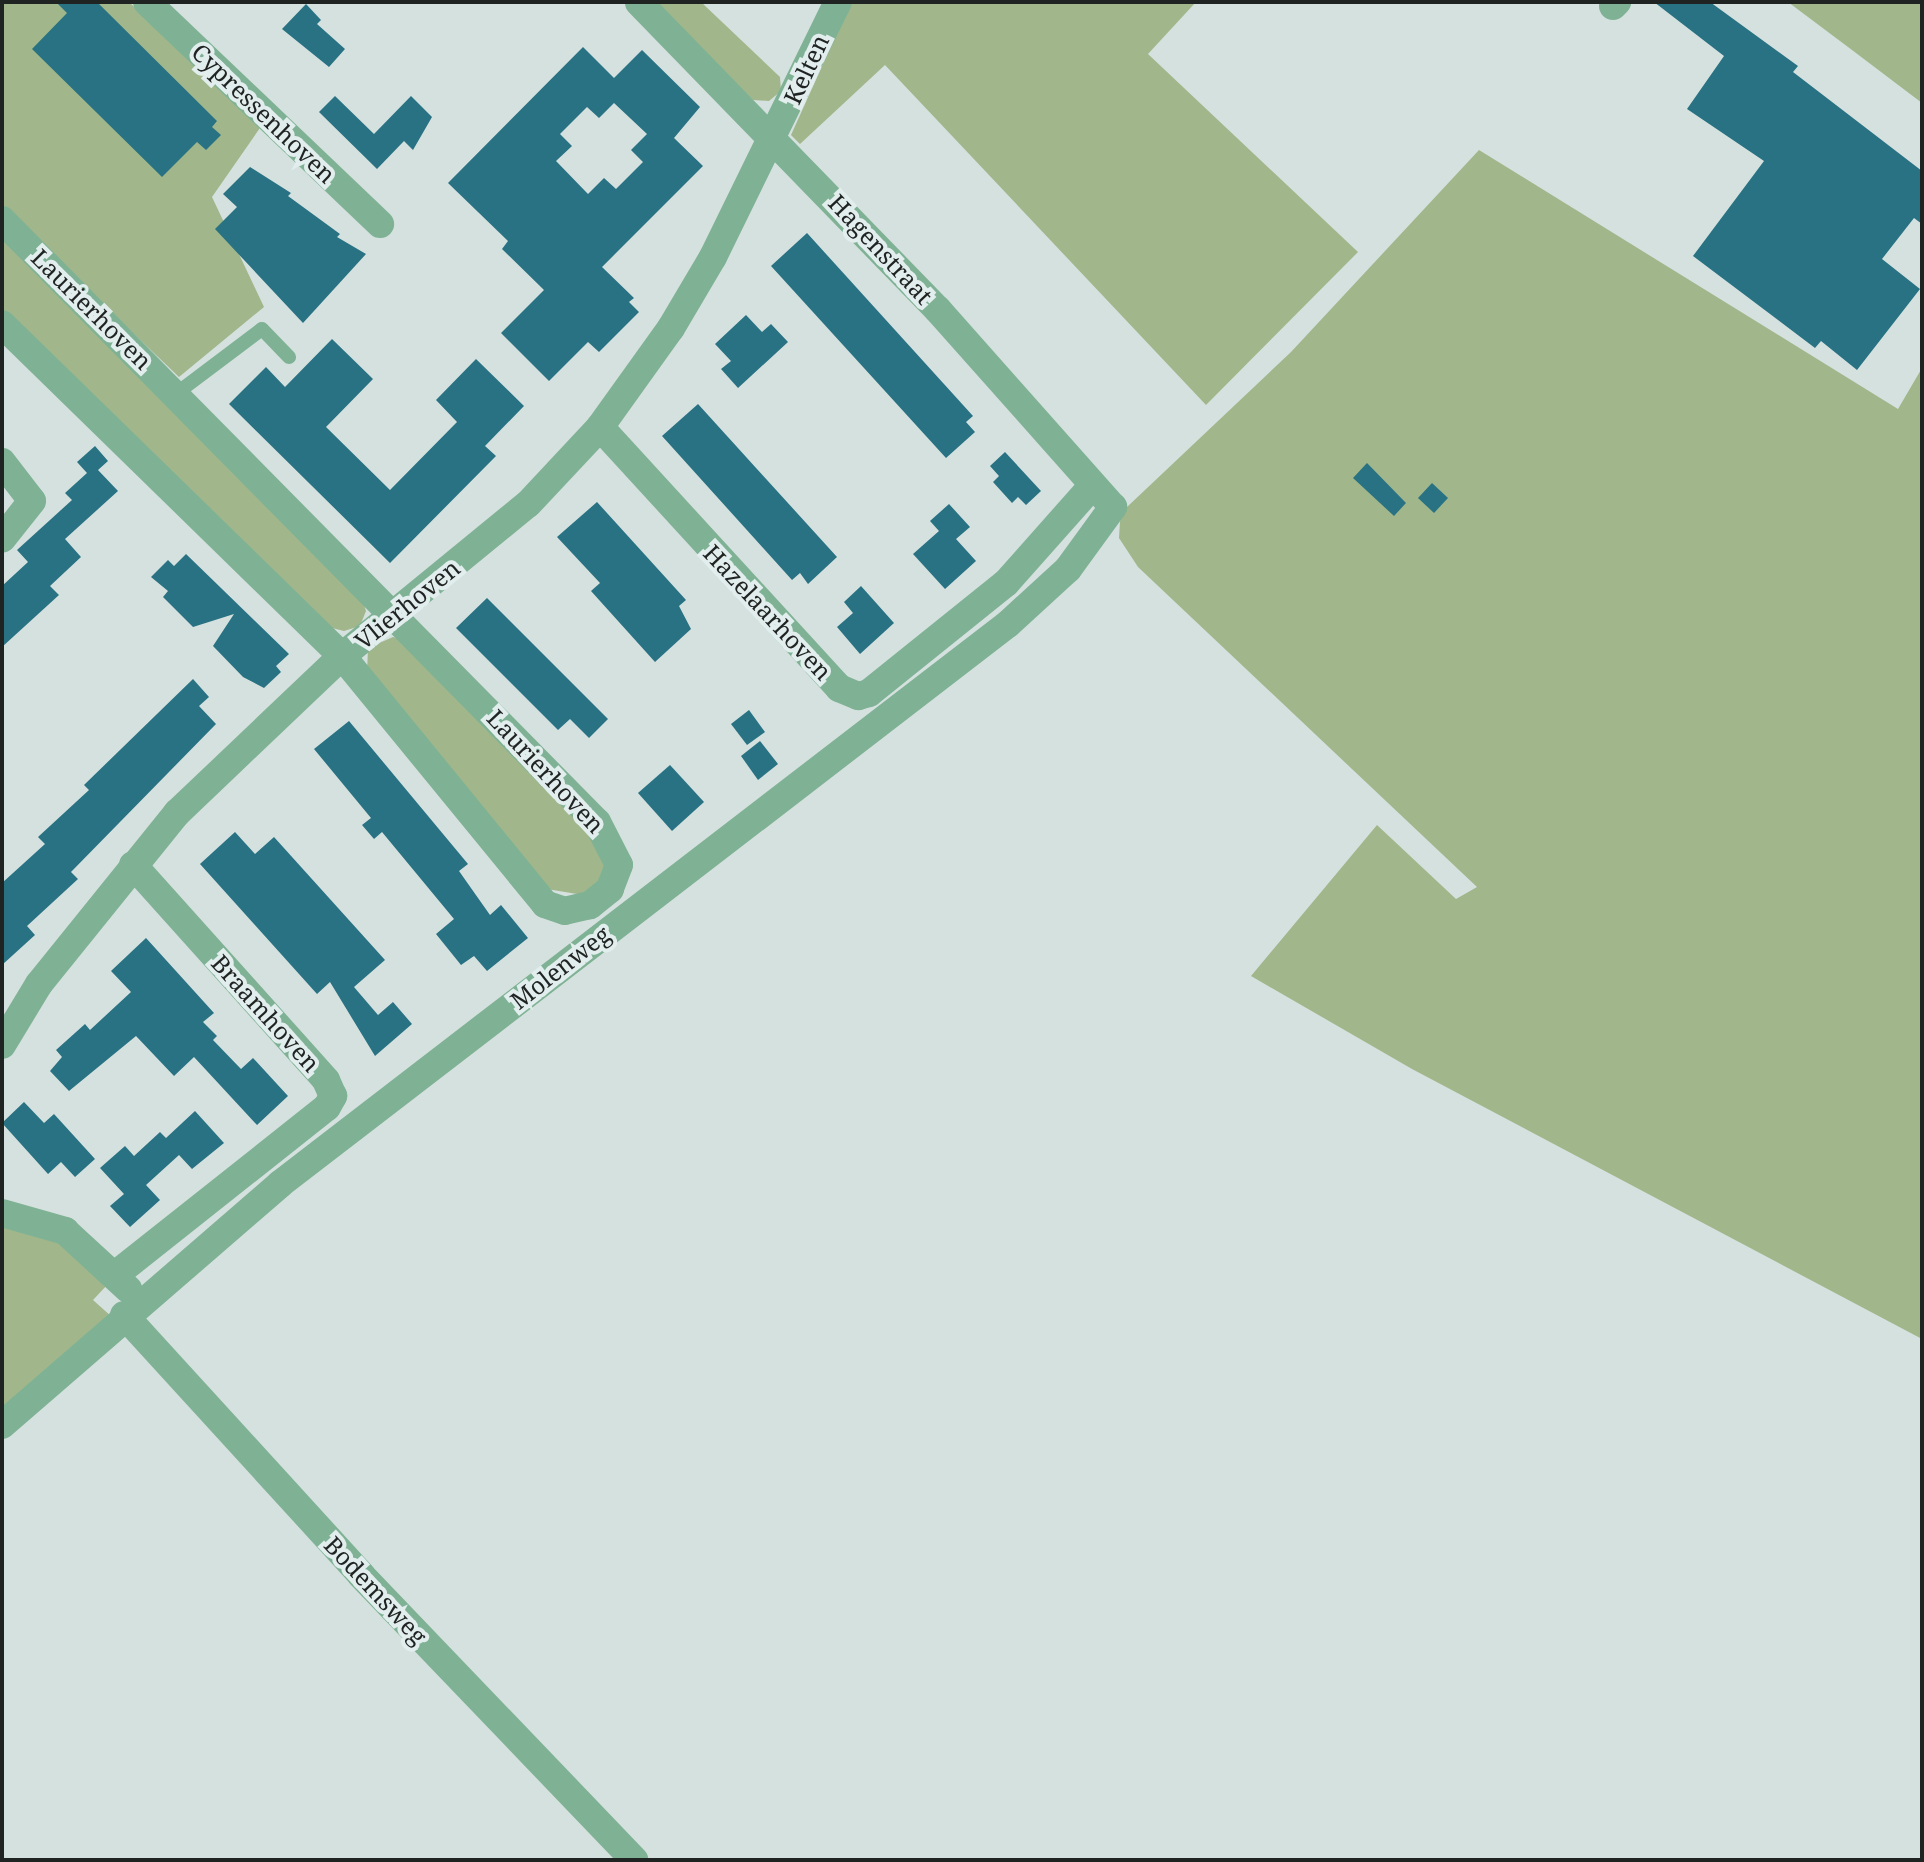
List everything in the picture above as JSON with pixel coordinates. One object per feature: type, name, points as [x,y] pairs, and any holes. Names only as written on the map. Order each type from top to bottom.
[{"type":"street","name":"Cypressenhoven","points":[[147,2],[380,224]]},
{"type":"street","name":"Hagenstraat","points":[[639,2],[774,136],[938,310],[1113,507]]},
{"type":"street","name":"Kelten","points":[[774,136],[838,2]]},
{"type":"street","name":"Vlierhoven","points":[[2,1045],[39,984],[133,865],[243,745],[342,656],[396,615],[528,504],[600,427],[685,305],[774,136]]},
{"type":"street","name":"Laurierhoven","points":[[2,220],[396,615],[610,840],[619,865],[610,889],[590,905],[565,911],[545,904],[342,656],[2,324]]},
{"type":"street","name":"Hazelaarhoven","points":[[600,427],[839,688],[858,696],[869,693],[1006,583],[1092,486]]},
{"type":"street","points":[[2,462],[32,501],[2,539]]},
{"type":"street","name":"Molenweg","points":[[2,1425],[132,1308],[280,1184],[981,646],[1068,569],[1097,535],[1113,507]]},
{"type":"street","name":"Braamhoven","points":[[115,1275],[327,1107],[333,1096],[326,1080],[133,865]]},
{"type":"street","name":"Bodemsweg","points":[[2,1213],[65,1231],[115,1275],[132,1308],[361,1575],[634,1860]]},
{"type":"lane","points":[[177,393],[262,329],[289,357]]},
{"type":"green space","points":[[2,2],[129,2],[262,125],[212,197],[264,307],[179,377],[2,208]]},
{"type":"green space","points":[[651,2],[701,2],[780,77],[781,91],[769,101],[753,100]]},
{"type":"green space","points":[[851,2],[1196,2],[1148,54],[1358,252],[1206,405],[885,65],[800,144],[791,135]]},
{"type":"green space","points":[[1788,2],[1922,2],[1922,103],[1852,50]]},
{"type":"green space","points":[[1479,150],[1898,409],[1922,368],[1922,1339],[1412,1069],[1251,976],[1377,825],[1456,899],[1477,887],[1138,567],[1119,538],[1120,521],[1127,507],[1291,352]]},
{"type":"green space","points":[[2,235],[361,595],[366,611],[360,626],[344,631],[328,627],[2,309]]},
{"type":"green space","points":[[393,637],[405,641],[603,843],[608,857],[597,885],[583,895],[547,889],[367,673],[368,648]]},
{"type":"green space","points":[[2,1221],[40,1229],[109,1283],[93,1300],[112,1317],[2,1410]]},
{"type":"building","points":[[56,2],[97,2],[217,121],[212,127],[221,135],[206,150],[197,142],[162,177],[32,49],[67,13]]},
{"type":"building","points":[[1654,2],[1710,2],[1798,66],[1793,72],[1922,171],[1922,224],[1914,218],[1882,259],[1920,289],[1857,370],[1821,341],[1815,348],[1693,256],[1764,161],[1687,109],[1724,56]]},
{"type":"building","points":[[306,4],[321,20],[317,24],[345,49],[329,67],[282,29]]},
{"type":"building","points":[[583,47],[614,78],[642,50],[700,107],[674,138],[703,166],[602,267],[634,298],[629,302],[639,312],[599,352],[588,342],[549,381],[501,333],[544,290],[502,249],[508,241],[448,183]],"holes":[[[614,103],[647,134],[631,150],[643,162],[616,189],[604,178],[588,194],[556,161],[572,146],[560,134],[587,107],[599,118]]]},
{"type":"building","points":[[335,96],[374,134],[411,96],[432,117],[413,150],[404,141],[377,169],[319,112]]},
{"type":"building","points":[[250,167],[291,193],[288,196],[340,234],[337,237],[366,254],[303,323],[215,229],[237,207],[223,194]]},
{"type":"building","points":[[807,233],[973,416],[966,422],[975,432],[946,458],[771,266]]},
{"type":"building","points":[[746,315],[762,332],[771,324],[788,342],[738,388],[721,369],[731,361],[715,344]]},
{"type":"building","points":[[332,339],[373,379],[326,427],[390,490],[457,422],[436,400],[476,359],[524,406],[485,446],[496,456],[390,563],[229,404],[266,367],[285,387]]},
{"type":"building","points":[[698,404],[837,557],[808,584],[800,573],[792,580],[662,436]]},
{"type":"building","points":[[95,446],[108,461],[98,470],[118,491],[65,539],[81,557],[50,586],[59,595],[2,647],[2,586],[28,562],[17,550],[72,500],[65,493],[87,473],[77,462]]},
{"type":"building","points":[[1005,452],[1041,491],[1026,505],[1018,497],[1012,503],[993,482],[999,476],[990,466]]},
{"type":"building","points":[[1367,463],[1406,503],[1394,516],[1353,478]]},
{"type":"building","points":[[1432,483],[1448,498],[1434,513],[1418,498]]},
{"type":"building","points":[[597,502],[686,600],[679,606],[691,629],[655,662],[591,591],[600,583],[557,537]]},
{"type":"building","points":[[949,504],[970,527],[956,539],[976,561],[945,589],[913,554],[939,531],[930,521]]},
{"type":"building","points":[[186,554],[289,654],[276,666],[281,672],[264,688],[243,677],[213,646],[234,614],[193,627],[163,597],[168,591],[151,577],[168,560],[174,566]]},
{"type":"building","points":[[861,586],[894,623],[860,654],[837,627],[853,613],[844,602]]},
{"type":"building","points":[[487,598],[608,719],[589,738],[570,719],[558,730],[456,628]]},
{"type":"building","points":[[193,679],[209,697],[199,706],[216,724],[71,872],[78,879],[27,926],[35,935],[2,965],[2,883],[45,844],[38,837],[89,790],[84,785]]},
{"type":"building","points":[[749,710],[765,732],[747,745],[731,724]]},
{"type":"building","points":[[349,721],[468,864],[459,871],[490,915],[501,905],[528,938],[487,971],[474,956],[461,965],[436,934],[454,919],[382,832],[374,839],[362,825],[371,818],[314,749]]},
{"type":"building","points":[[760,741],[778,764],[758,780],[741,756]]},
{"type":"building","points":[[670,765],[704,802],[672,831],[638,793]]},
{"type":"building","points":[[235,832],[255,854],[274,837],[385,960],[354,987],[378,1015],[393,1002],[412,1024],[375,1056],[330,982],[317,994],[200,864]]},
{"type":"building","points":[[146,938],[214,1013],[203,1022],[217,1036],[213,1040],[241,1069],[253,1058],[288,1096],[257,1125],[194,1057],[174,1076],[136,1036],[69,1091],[50,1071],[62,1057],[56,1050],[85,1024],[90,1030],[131,992],[111,971]]},
{"type":"building","points":[[24,1102],[44,1123],[54,1114],[95,1159],[75,1177],[61,1162],[48,1174],[2,1123]]},
{"type":"building","points":[[195,1111],[224,1143],[192,1169],[179,1155],[146,1185],[160,1200],[130,1227],[110,1206],[124,1194],[100,1168],[125,1146],[134,1156],[160,1132],[166,1138]]}]
